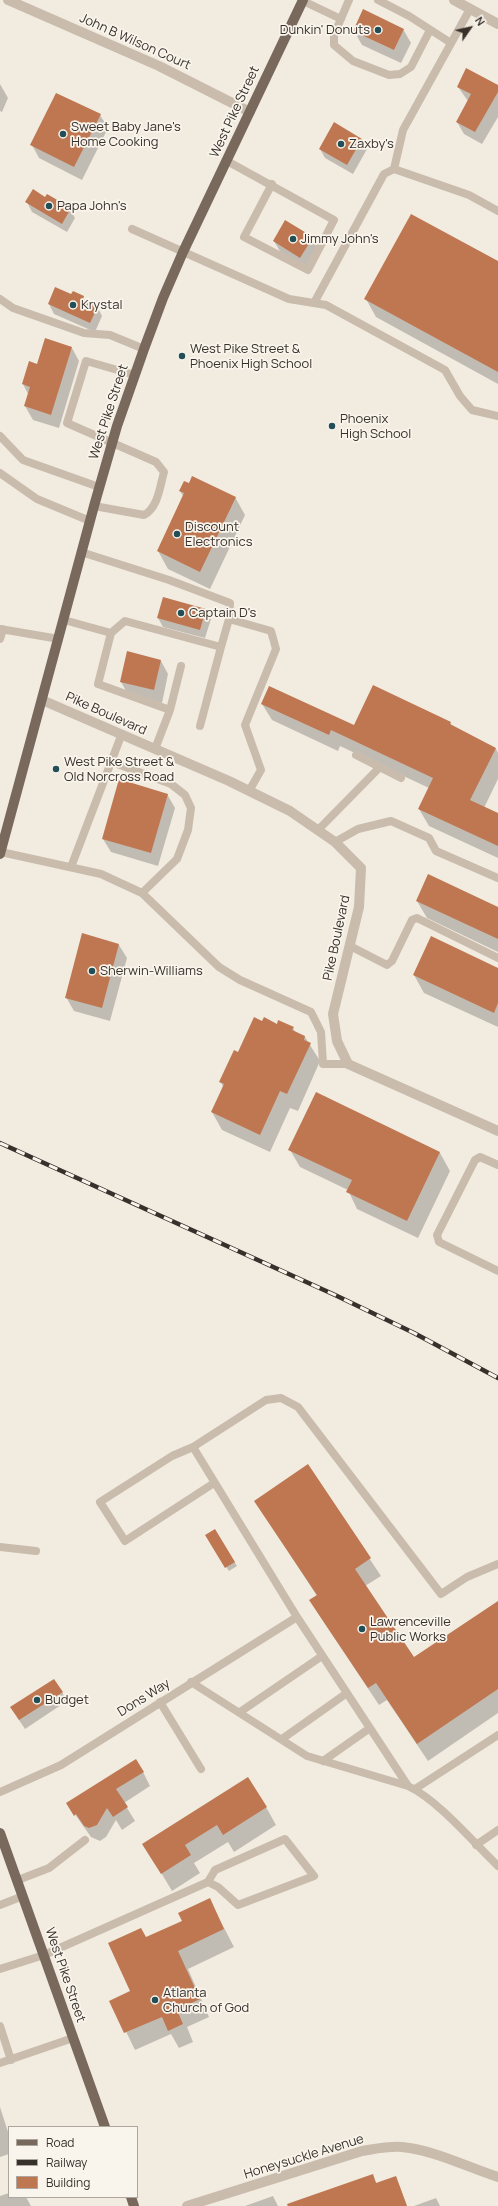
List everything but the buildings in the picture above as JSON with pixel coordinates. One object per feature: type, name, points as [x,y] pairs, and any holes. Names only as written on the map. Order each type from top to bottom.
[{"type":"main road","name":"West Pike Street","points":[[0,853],[99,487],[144,349],[163,298],[183,252],[303,1]]},
{"type":"main road","name":"West Pike Street","points":[[0,1833],[105,2126]]},
{"type":"street","name":"John B Wilson Court","points":[[8,0],[159,66],[250,112]]},
{"type":"street","points":[[454,0],[498,24]]},
{"type":"street","name":"Pike Boulevard","points":[[42,700],[249,791],[290,811],[335,842],[361,868],[360,908],[333,1014],[337,1041],[348,1064]]},
{"type":"street","points":[[348,1064],[498,1131]]},
{"type":"street","name":"Honeysuckle Avenue","points":[[188,2206],[362,2151],[381,2148],[402,2147],[427,2153],[498,2177]]},
{"type":"lane","points":[[349,0],[334,35],[334,45],[353,61],[389,75],[400,74],[411,67],[430,30]]},
{"type":"lane","points":[[378,0],[451,43]]},
{"type":"lane","points":[[303,1],[341,19]]},
{"type":"lane","points":[[394,169],[403,130],[470,9]]},
{"type":"lane","points":[[227,161],[272,184],[334,220],[308,270],[244,237],[272,184]]},
{"type":"lane","points":[[314,303],[384,174],[394,169],[469,195],[498,211]]},
{"type":"lane","points":[[132,229],[289,299],[326,305],[445,370],[460,396],[472,410],[498,416]]},
{"type":"lane","points":[[0,299],[12,308],[84,333],[110,335],[144,349]]},
{"type":"lane","points":[[94,506],[144,515],[151,512],[154,506],[164,472],[156,462],[67,423],[86,361],[135,375]]},
{"type":"lane","points":[[0,436],[23,460],[99,487]]},
{"type":"lane","points":[[0,473],[37,499],[90,522]]},
{"type":"lane","points":[[82,552],[169,580],[230,603],[230,619],[200,726]]},
{"type":"lane","points":[[230,619],[271,631],[276,649],[245,725],[261,770],[249,791]]},
{"type":"lane","points":[[64,620],[111,633]]},
{"type":"lane","points":[[170,710],[98,684],[111,633],[125,621],[221,647]]},
{"type":"lane","points":[[0,639],[2,629],[59,639]]},
{"type":"lane","points":[[155,749],[170,710],[180,666]]},
{"type":"lane","points":[[71,867],[121,736]]},
{"type":"lane","points":[[356,755],[400,778]]},
{"type":"lane","points":[[112,762],[171,784],[185,795],[191,808],[188,830],[177,860],[142,893]]},
{"type":"lane","points":[[318,830],[379,768]]},
{"type":"lane","points":[[335,842],[358,829],[391,821],[429,838],[436,852],[498,878]]},
{"type":"lane","points":[[0,853],[100,874],[142,893],[219,967],[240,980],[311,1012],[321,1032],[323,1064],[348,1064]]},
{"type":"lane","points":[[350,946],[387,965],[392,961],[412,920],[417,918],[498,958]]},
{"type":"lane","points":[[498,1165],[480,1157],[475,1160],[437,1235],[439,1242],[498,1270]]},
{"type":"lane","points":[[214,1483],[125,1541],[100,1502],[172,1456],[193,1447],[266,1400],[281,1398],[298,1407],[441,1594],[467,1577],[498,1564]]},
{"type":"lane","points":[[193,1447],[297,1617],[411,1788],[444,1813],[498,1866]]},
{"type":"lane","points":[[0,1547],[36,1551]]},
{"type":"lane","name":"Dons Way","points":[[0,1792],[61,1765],[191,1682],[297,1617]]},
{"type":"lane","points":[[240,1712],[322,1656]]},
{"type":"lane","points":[[191,1682],[307,1756],[411,1788],[498,1734]]},
{"type":"lane","points":[[282,1739],[347,1694]]},
{"type":"lane","points":[[160,1702],[201,1769]]},
{"type":"lane","points":[[323,1760],[370,1728]]},
{"type":"lane","points":[[476,1845],[498,1830]]},
{"type":"lane","points":[[0,1969],[44,1955],[208,1882],[215,1870],[285,1839],[314,1876],[238,1905],[218,1887],[208,1882]]},
{"type":"lane","points":[[18,1880],[48,1868],[85,1840]]},
{"type":"lane","points":[[0,1905],[23,1896]]},
{"type":"lane","points":[[0,2026],[11,2060]]},
{"type":"lane","points":[[0,2063],[73,2038]]},
{"type":"railway","points":[[0,1143],[335,1295],[414,1333],[498,1378]]},
{"type":"place","name":"Dunkin' Donuts","points":[[378,30]]},
{"type":"place","name":"Sweet Baby Jane's Home Cooking","points":[[63,134]]},
{"type":"place","name":"Zaxby's","points":[[341,144]]},
{"type":"place","name":"Papa John's","points":[[49,206]]},
{"type":"place","name":"Jimmy John's","points":[[293,239]]},
{"type":"place","name":"Krystal","points":[[73,305]]},
{"type":"place","name":"West Pike Street & Phoenix High School","points":[[182,356]]},
{"type":"place","name":"Phoenix High School","points":[[332,426]]},
{"type":"place","name":"Discount Electronics","points":[[177,534]]},
{"type":"place","name":"Captain D's","points":[[181,613]]},
{"type":"place","name":"West Pike Street & Old Norcross Road","points":[[56,769]]},
{"type":"place","name":"Sherwin-Williams","points":[[92,971]]},
{"type":"place","name":"Lawrenceville Public Works","points":[[362,1629]]},
{"type":"place","name":"Budget","points":[[37,1700]]},
{"type":"place","name":"Atlanta Church of God","points":[[155,2000]]}]
